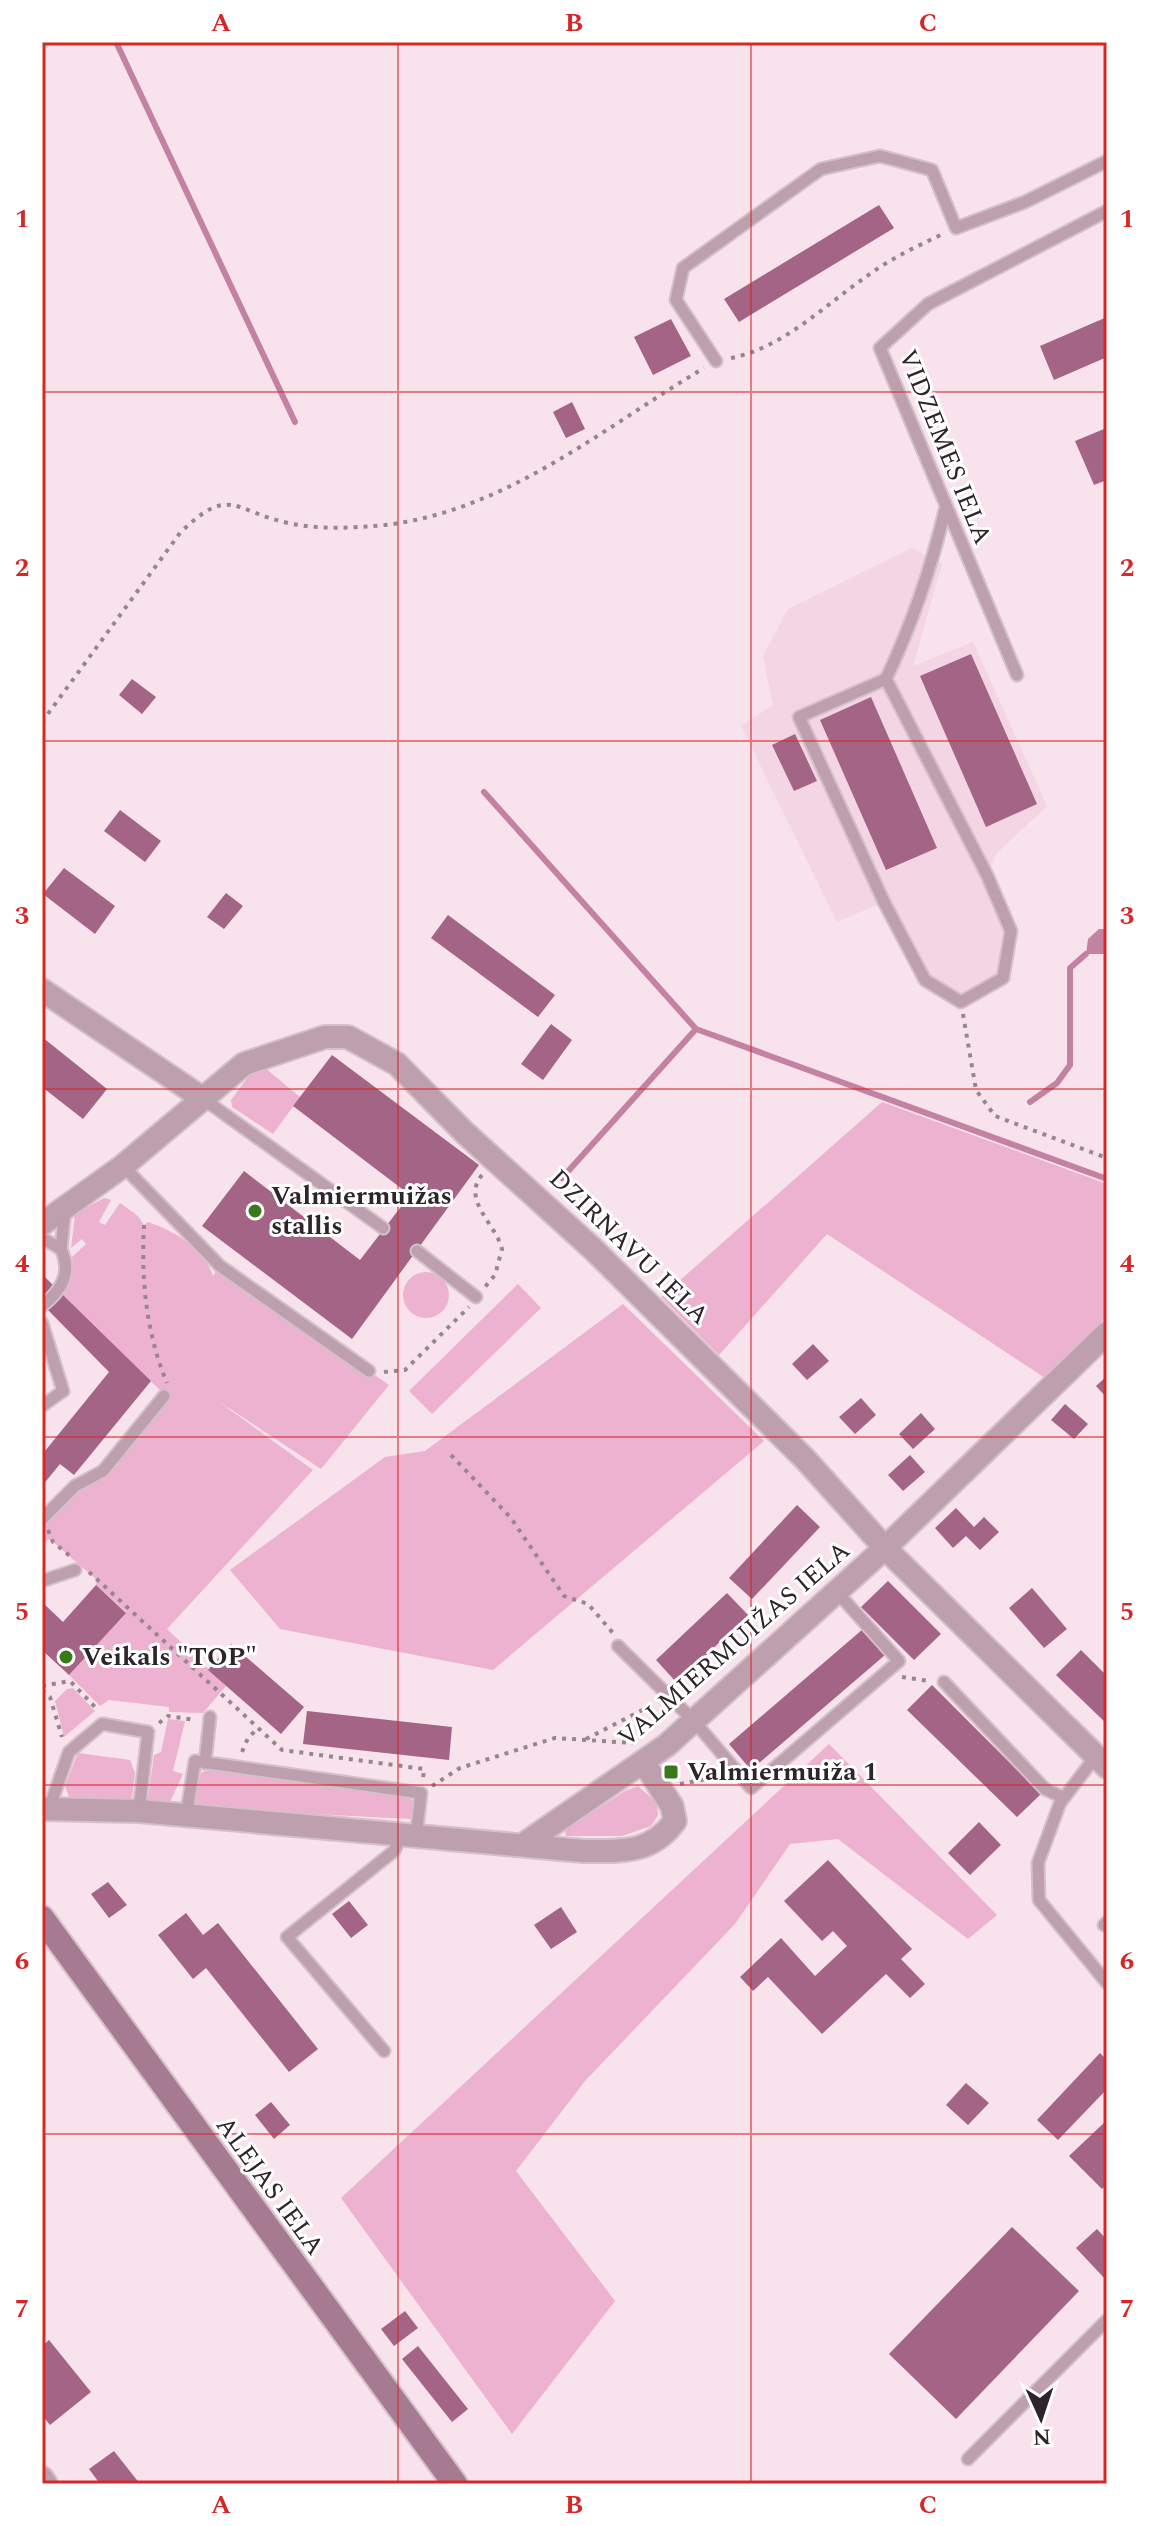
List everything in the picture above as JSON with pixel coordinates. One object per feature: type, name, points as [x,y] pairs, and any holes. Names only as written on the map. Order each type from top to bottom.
[{"type":"main road","name":"ALEJAS IELA","points":[[42,1918],[455,2484]]},
{"type":"street","points":[[42,990],[202,1098]]},
{"type":"street","name":"DZIRNAVU IELA","points":[[42,1224],[123,1166],[244,1064],[325,1037],[348,1037],[397,1064],[772,1425],[885,1548],[1101,1762]]},
{"type":"street","name":"VALMIERMUIŽAS IELA","points":[[524,1844],[667,1745],[885,1548],[1107,1333]]},
{"type":"street","points":[[46,1809],[139,1811],[583,1851],[650,1846],[664,1837],[675,1821],[672,1806],[644,1763]]},
{"type":"street","points":[[42,2478],[46,2484]]},
{"type":"lane","points":[[716,361],[676,300],[683,268],[821,169],[880,156],[932,170],[956,228],[1025,202],[1107,161]]},
{"type":"lane","name":"VIDZEMES IELA","points":[[1017,675],[945,510],[880,348],[928,304],[1107,211]]},
{"type":"lane","points":[[886,679],[987,875],[1011,931],[1003,978],[961,1002],[925,980],[884,902],[799,717],[886,679],[906,637],[933,563],[945,510]]},
{"type":"lane","points":[[202,1098],[383,1228]]},
{"type":"lane","points":[[123,1166],[220,1266],[369,1371]]},
{"type":"lane","points":[[42,1306],[62,1285],[68,1271],[61,1249],[65,1208]]},
{"type":"lane","points":[[42,1238],[61,1249]]},
{"type":"lane","points":[[417,1251],[476,1297]]},
{"type":"lane","points":[[42,1323],[63,1391],[42,1406]]},
{"type":"lane","points":[[42,1518],[75,1486],[103,1471],[164,1396]]},
{"type":"lane","points":[[42,1581],[79,1567]]},
{"type":"lane","points":[[618,1646],[694,1721],[751,1788],[899,1661],[836,1591]]},
{"type":"lane","points":[[944,1682],[1045,1789],[1064,1798]]},
{"type":"lane","points":[[205,1763],[210,1719]]},
{"type":"lane","points":[[46,1809],[74,1745],[102,1724],[148,1732],[139,1811]]},
{"type":"lane","points":[[186,1817],[195,1761],[421,1793],[408,1836],[394,1851],[287,1937],[384,2051]]},
{"type":"lane","points":[[1101,1762],[1064,1798],[1038,1863],[1039,1900],[1107,1983]]},
{"type":"lane","points":[[968,2459],[1107,2320]]},
{"type":"path","points":[[42,722],[180,533],[204,510],[228,503],[286,523],[336,530],[406,522],[475,502],[568,457],[716,361],[750,354],[798,326],[870,274],[956,228]]},
{"type":"path","points":[[961,1002],[970,1070],[984,1105],[1010,1124],[1107,1158]]},
{"type":"path","points":[[144,1225],[142,1261],[147,1315],[167,1385],[164,1396]]},
{"type":"path","points":[[451,1455],[511,1518],[564,1596],[588,1604],[618,1639],[618,1646]]},
{"type":"path","points":[[42,1518],[53,1542],[79,1567],[258,1728],[292,1754],[424,1769],[421,1793]]},
{"type":"path","points":[[883,1675],[944,1682]]},
{"type":"path","points":[[74,1745],[62,1738],[50,1697],[42,1688],[70,1681],[98,1708],[102,1724]]},
{"type":"path","points":[[584,1740],[668,1696]]},
{"type":"path","points":[[148,1732],[168,1716],[210,1719]]},
{"type":"path","points":[[236,1767],[248,1738],[258,1728]]},
{"type":"path","points":[[421,1793],[460,1768],[555,1738],[667,1745]]},
{"type":"path","points":[[662,1788],[738,1773]]},
{"type":"shaded area","points":[[912,548],[942,564],[913,666],[973,642],[1047,806],[996,854],[987,875],[1011,931],[1003,978],[961,1002],[925,980],[884,902],[837,922],[741,726],[773,705],[763,656],[788,609]]},
{"type":"shaded area","points":[[1099,929],[1107,929],[1107,954],[1086,954],[1088,939]]},
{"type":"shaded area","points":[[264,1067],[300,1097],[273,1134],[232,1107],[231,1100],[251,1073]]},
{"type":"shaded area","points":[[882,1102],[1107,1184],[1107,1316],[1045,1378],[827,1234],[719,1355],[661,1297]]},
{"type":"shaded area","points":[[104,1198],[111,1200],[99,1222],[105,1225],[120,1203],[138,1216],[144,1225],[148,1222],[187,1242],[203,1257],[213,1276],[220,1266],[389,1385],[321,1469],[218,1401],[313,1470],[167,1629],[226,1686],[203,1713],[169,1712],[169,1707],[109,1700],[100,1706],[69,1675],[126,1612],[96,1585],[97,1580],[53,1542],[49,1539],[42,1545],[42,1524],[79,1491],[103,1478],[170,1400],[62,1294],[73,1271],[72,1257],[86,1244],[82,1239],[71,1248],[75,1214]]},
{"type":"shaded area","points":[[426,1272],[442,1279],[449,1295],[442,1311],[426,1318],[410,1311],[403,1295],[410,1279]]},
{"type":"shaded area","points":[[518,1284],[541,1308],[432,1414],[409,1391]]},
{"type":"shaded area","points":[[623,1304],[764,1441],[493,1670],[280,1629],[230,1570],[385,1457],[425,1451]]},
{"type":"shaded area","points":[[73,1688],[95,1711],[64,1737],[55,1701],[67,1689]]},
{"type":"shaded area","points":[[168,1719],[185,1721],[173,1771],[183,1774],[169,1804],[153,1804],[148,1799],[154,1755],[161,1752]]},
{"type":"shaded area","points":[[829,1744],[997,1915],[968,1939],[838,1839],[790,1844],[735,1924],[585,2081],[516,2171],[615,2301],[512,2434],[341,2198]]},
{"type":"shaded area","points":[[78,1753],[130,1760],[135,1773],[132,1797],[126,1802],[69,1797],[65,1786]]},
{"type":"shaded area","points":[[209,1770],[402,1792],[413,1801],[415,1813],[411,1819],[194,1808],[196,1783],[202,1772]]},
{"type":"shaded area","points":[[638,1786],[657,1803],[658,1815],[651,1826],[622,1836],[566,1836],[565,1830],[625,1791]]},
{"type":"building","points":[[879,205],[894,228],[739,322],[724,299]]},
{"type":"building","points":[[1107,317],[1107,357],[1054,380],[1040,346]]},
{"type":"building","points":[[671,319],[691,356],[653,375],[634,337]]},
{"type":"building","points":[[572,402],[585,429],[566,438],[553,412]]},
{"type":"building","points":[[1104,429],[1107,480],[1094,485],[1075,441]]},
{"type":"building","points":[[971,654],[1037,804],[986,827],[920,676]]},
{"type":"building","points":[[132,679],[156,697],[142,714],[119,695]]},
{"type":"building","points":[[871,697],[937,848],[886,870],[820,720]]},
{"type":"building","points":[[795,734],[817,781],[794,791],[772,745]]},
{"type":"building","points":[[120,810],[161,841],[145,862],[104,831]]},
{"type":"building","points":[[64,868],[115,906],[95,934],[43,894]]},
{"type":"building","points":[[226,893],[243,906],[224,929],[207,917]]},
{"type":"building","points":[[448,915],[555,995],[538,1017],[431,938]]},
{"type":"building","points":[[551,1024],[572,1040],[543,1080],[521,1064]]},
{"type":"building","points":[[42,1037],[107,1089],[83,1119],[42,1087]]},
{"type":"building","name":"Valmiermuižas stallis","points":[[332,1055],[479,1165],[352,1339],[202,1226],[244,1171],[360,1260],[410,1195],[293,1106]]},
{"type":"building","points":[[42,1274],[55,1287],[42,1299]]},
{"type":"building","points":[[62,1294],[151,1381],[74,1475],[60,1464],[42,1486],[42,1448],[45,1451],[109,1372],[47,1309]]},
{"type":"building","points":[[813,1344],[829,1361],[807,1380],[792,1364]]},
{"type":"building","points":[[1107,1376],[1107,1398],[1096,1386]]},
{"type":"building","points":[[861,1398],[876,1415],[855,1434],[839,1417]]},
{"type":"building","points":[[1065,1404],[1088,1424],[1074,1439],[1051,1420]]},
{"type":"building","points":[[921,1413],[935,1429],[913,1449],[899,1434]]},
{"type":"building","points":[[910,1455],[925,1472],[903,1491],[888,1475]]},
{"type":"building","points":[[797,1505],[820,1527],[752,1599],[729,1578]]},
{"type":"building","points":[[956,1508],[974,1527],[984,1517],[999,1532],[980,1550],[966,1536],[953,1548],[935,1528]]},
{"type":"building","points":[[888,1581],[941,1634],[914,1660],[861,1607]]},
{"type":"building","points":[[96,1585],[126,1613],[69,1675],[42,1650],[42,1602],[63,1622]]},
{"type":"building","points":[[1032,1588],[1067,1629],[1044,1648],[1009,1608]]},
{"type":"building","points":[[727,1593],[748,1615],[677,1683],[656,1660]]},
{"type":"building","points":[[863,1629],[885,1655],[751,1770],[729,1744]]},
{"type":"building","points":[[231,1644],[304,1707],[281,1734],[208,1670]]},
{"type":"building","points":[[1081,1650],[1107,1676],[1107,1724],[1056,1675]]},
{"type":"building","points":[[932,1685],[1041,1794],[1017,1817],[907,1710]]},
{"type":"building","points":[[307,1711],[452,1727],[449,1760],[303,1744]]},
{"type":"building","points":[[979,1822],[1001,1845],[970,1875],[948,1853]]},
{"type":"building","points":[[828,1860],[912,1949],[901,1959],[925,1984],[910,1998],[886,1974],[822,2034],[768,1977],[753,1991],[740,1977],[781,1938],[815,1976],[847,1946],[833,1931],[822,1941],[784,1901]]},
{"type":"building","points":[[108,1882],[127,1905],[109,1918],[91,1894]]},
{"type":"building","points":[[349,1901],[368,1925],[351,1938],[332,1914]]},
{"type":"building","points":[[561,1907],[577,1932],[551,1949],[534,1925]]},
{"type":"building","points":[[186,1913],[203,1935],[218,1923],[318,2049],[289,2072],[206,1968],[193,1979],[158,1935]]},
{"type":"building","points":[[1100,2053],[1107,2060],[1107,2089],[1058,2140],[1037,2120]]},
{"type":"building","points":[[966,2083],[989,2103],[968,2125],[946,2105]]},
{"type":"building","points":[[271,2102],[290,2125],[274,2139],[255,2115]]},
{"type":"building","points":[[1107,2120],[1107,2184],[1102,2189],[1069,2156]]},
{"type":"building","points":[[1012,2227],[1079,2291],[956,2419],[889,2354]]},
{"type":"building","points":[[1097,2229],[1107,2240],[1107,2281],[1076,2248]]},
{"type":"building","points":[[405,2311],[418,2328],[394,2346],[381,2329]]},
{"type":"building","points":[[49,2340],[91,2392],[50,2425],[42,2415],[42,2346]]},
{"type":"building","points":[[418,2346],[468,2409],[452,2422],[402,2359]]},
{"type":"building","points":[[114,2451],[140,2484],[100,2484],[89,2469]]},
{"type":"waterway","points":[[116,42],[295,422]]},
{"type":"waterway","points":[[484,792],[696,1029],[1107,1179]]},
{"type":"waterway","points":[[1030,1102],[1057,1083],[1070,1065],[1070,968],[1086,954]]},
{"type":"waterway","points":[[562,1178],[696,1029]]},
{"type":"place","name":"Valmiermuižas stallis","points":[[255,1211]]},
{"type":"place","name":"Veikals \"TOP\"","points":[[66,1657]]},
{"type":"place","name":"Valmiermuiža 1","points":[[671,1772]]}]
